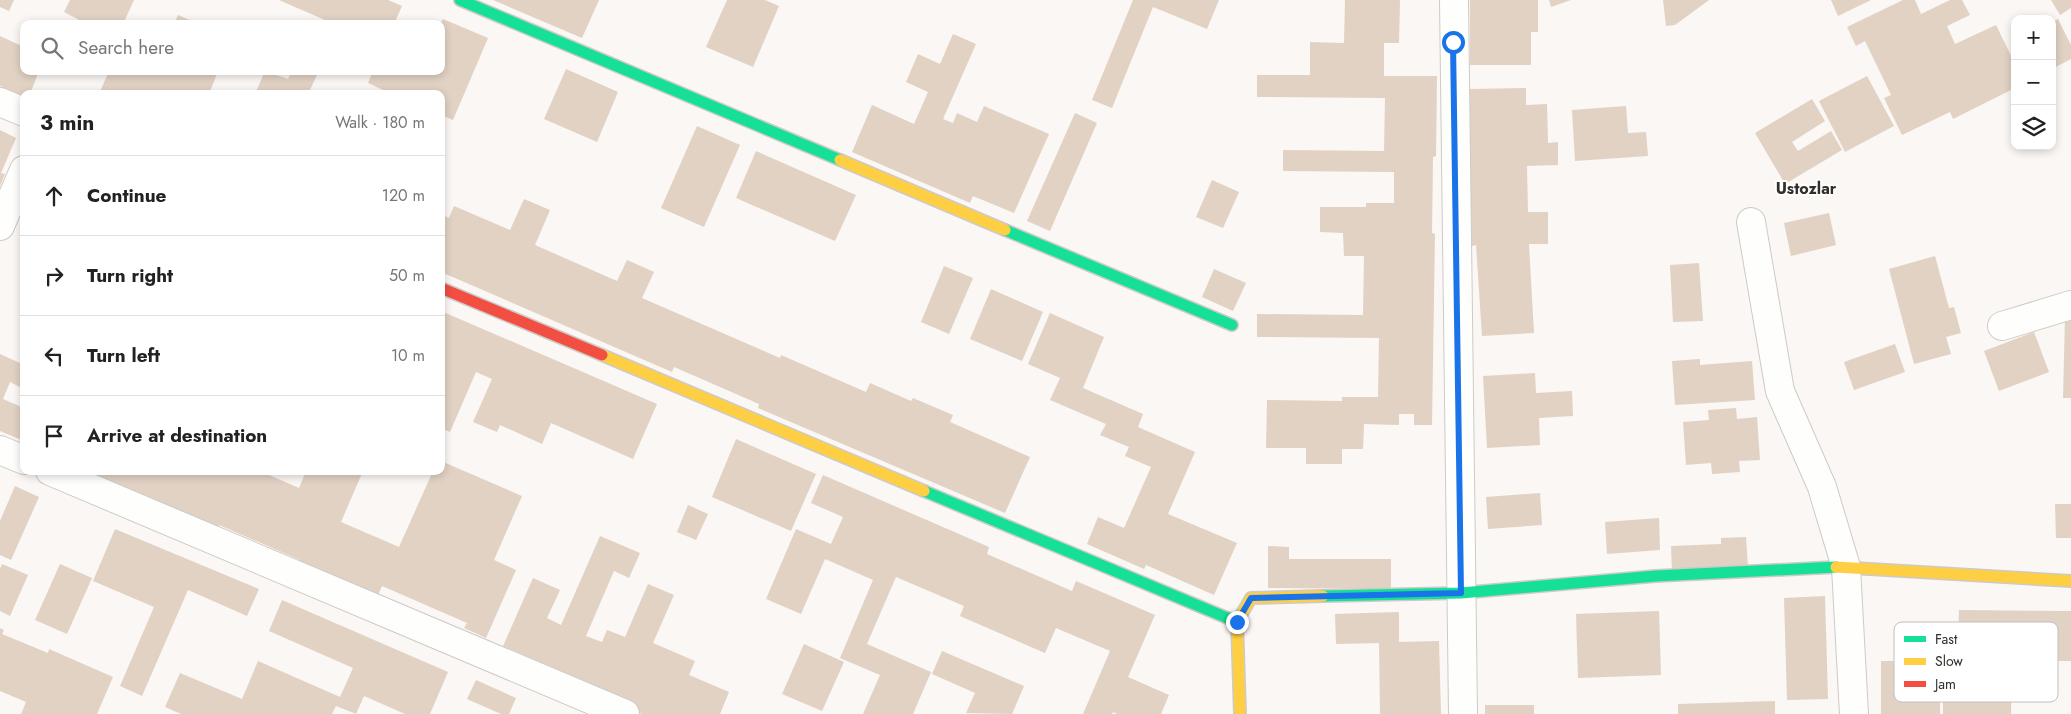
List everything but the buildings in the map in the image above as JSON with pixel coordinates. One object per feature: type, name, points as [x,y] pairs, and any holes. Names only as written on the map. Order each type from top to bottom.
[{"type":"street","points":[[460,0],[1232,325]]},
{"type":"street","points":[[1454,0],[1463,714]]},
{"type":"street","points":[[0,102],[20,110]]},
{"type":"street","points":[[0,226],[20,179]]},
{"type":"street","points":[[1752,222],[1780,391],[1822,487],[1846,567],[1854,714]]},
{"type":"street","points":[[445,290],[1237,622]]},
{"type":"street","points":[[2002,326],[2071,305]]},
{"type":"street","points":[[0,450],[20,458]]},
{"type":"street","points":[[59,475],[625,714]]},
{"type":"street","points":[[1240,714],[1237,622],[1251,598],[1461,593],[1656,576],[1846,567],[2071,581]]},
{"type":"traffic: fast","points":[[460,0],[840,160]]},
{"type":"traffic: fast","points":[[1005,230],[1232,325]]},
{"type":"traffic: fast","points":[[924,491],[1237,622]]},
{"type":"traffic: fast","points":[[1323,596],[1461,593],[1656,576],[1836,567]]},
{"type":"traffic: slow","points":[[840,160],[1005,230]]},
{"type":"traffic: slow","points":[[602,355],[924,491]]},
{"type":"traffic: slow","points":[[1836,567],[2071,581]]},
{"type":"traffic: slow","points":[[1240,714],[1237,622],[1251,598],[1323,596]]},
{"type":"traffic: jam","points":[[445,290],[602,355]]},
{"type":"district","name":"Ustozlar","points":[[1806,188]]},
{"type":"route","points":[[1237,622],[1251,598],[1461,593],[1453,42]]}]
